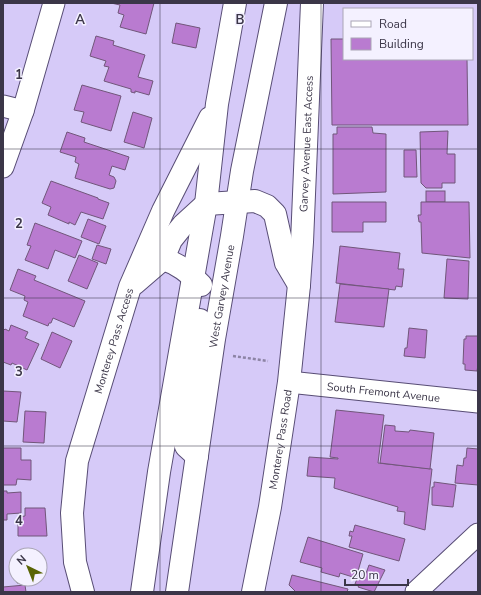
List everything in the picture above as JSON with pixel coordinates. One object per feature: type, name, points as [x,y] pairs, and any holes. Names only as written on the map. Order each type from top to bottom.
[{"type":"main road","points":[[142,592],[159,472],[206,204],[217,104],[235,3]]},
{"type":"main road","name":"West Garvey Avenue","points":[[177,592],[214,339],[242,171],[276,3]]},
{"type":"main road","name":"Garvey Avenue East Access","points":[[299,285],[312,3]]},
{"type":"main road","name":"Monterey Pass Access","points":[[83,592],[75,562],[72,514],[77,461],[130,287],[163,211],[217,104]]},
{"type":"main road","points":[[130,287],[163,259],[171,240],[183,225],[206,204],[255,201],[267,206],[275,214],[286,263],[299,285]]},
{"type":"main road","points":[[163,259],[176,263],[193,276],[200,284],[202,307],[182,435],[186,446],[197,456]]},
{"type":"main road","name":"Monterey Pass Road","points":[[253,592],[270,506],[289,382],[299,285]]},
{"type":"street","points":[[3,167],[23,111],[54,3]]},
{"type":"street","points":[[3,106],[23,111]]},
{"type":"street","name":"South Fremont Avenue","points":[[289,382],[478,402]]},
{"type":"street","points":[[416,592],[478,534]]},
{"type":"path","points":[[230,356],[268,361]]},
{"type":"building","points":[[111,3],[154,3],[146,34],[120,27],[124,15],[118,13],[120,5]]},
{"type":"building","points":[[176,23],[200,28],[196,48],[172,43]]},
{"type":"building","points":[[96,36],[114,41],[113,45],[145,55],[138,77],[153,81],[149,95],[135,91],[135,93],[131,92],[131,89],[104,81],[109,67],[104,66],[106,61],[90,56]]},
{"type":"building","points":[[331,39],[343,39],[343,60],[467,60],[468,125],[332,125]]},
{"type":"building","points":[[82,85],[121,96],[111,131],[81,122],[84,112],[74,110]]},
{"type":"building","points":[[133,112],[152,118],[144,148],[124,142]]},
{"type":"building","points":[[337,127],[372,127],[373,133],[386,134],[386,192],[333,194],[333,134],[337,134]]},
{"type":"building","points":[[448,131],[447,154],[455,154],[455,183],[442,183],[442,188],[426,188],[421,183],[420,132]]},
{"type":"building","points":[[67,132],[85,138],[84,142],[129,157],[125,170],[112,166],[109,175],[114,177],[116,181],[114,188],[110,189],[75,178],[79,164],[75,162],[76,157],[60,152]]},
{"type":"building","points":[[404,150],[416,150],[417,177],[404,177]]},
{"type":"building","points":[[51,181],[109,203],[103,219],[81,212],[75,225],[48,215],[51,207],[42,203]]},
{"type":"building","points":[[426,191],[445,191],[445,202],[426,202]]},
{"type":"building","points":[[332,202],[386,202],[386,222],[363,222],[363,232],[332,232]]},
{"type":"building","points":[[421,202],[469,202],[470,258],[422,253],[421,222],[419,222],[418,215],[421,215]]},
{"type":"building","points":[[88,219],[106,226],[99,244],[81,237]]},
{"type":"building","points":[[35,223],[82,241],[75,258],[55,250],[48,269],[25,260],[31,246],[27,245]]},
{"type":"building","points":[[97,245],[111,249],[106,264],[92,259]]},
{"type":"building","points":[[340,246],[400,253],[398,269],[404,269],[402,287],[396,286],[395,290],[336,283]]},
{"type":"building","points":[[79,255],[98,263],[87,289],[68,281]]},
{"type":"building","points":[[447,259],[469,261],[468,299],[444,298]]},
{"type":"building","points":[[18,269],[36,276],[34,280],[85,301],[74,327],[53,318],[48,326],[23,316],[28,302],[24,300],[25,296],[10,290]]},
{"type":"building","points":[[340,284],[389,289],[384,327],[335,322]]},
{"type":"building","points":[[11,325],[28,332],[25,338],[39,344],[27,370],[12,363],[11,365],[3,362],[3,331],[5,329],[9,331]]},
{"type":"building","points":[[409,328],[427,330],[425,358],[404,356],[405,348],[407,348]]},
{"type":"building","points":[[52,332],[72,341],[60,368],[41,359]]},
{"type":"building","points":[[466,336],[478,336],[477,371],[465,370],[465,364],[463,364],[464,339],[466,339]]},
{"type":"building","points":[[3,391],[21,392],[17,422],[3,421]]},
{"type":"building","points":[[336,410],[384,415],[378,463],[432,469],[425,530],[404,524],[405,512],[397,511],[398,507],[334,488],[335,478],[307,476],[309,457],[338,459],[330,457]]},
{"type":"building","points":[[25,411],[46,412],[44,443],[23,442]]},
{"type":"building","points":[[385,425],[395,426],[395,431],[409,432],[410,430],[434,433],[430,469],[380,463]]},
{"type":"building","points":[[3,448],[21,448],[21,460],[31,460],[31,480],[17,479],[16,485],[3,485]]},
{"type":"building","points":[[467,448],[478,449],[478,485],[455,483],[457,465],[463,466]]},
{"type":"building","points":[[434,482],[456,485],[453,507],[432,505],[432,487],[434,487]]},
{"type":"building","points":[[3,491],[7,491],[7,493],[21,492],[21,513],[7,514],[7,520],[3,520]]},
{"type":"building","points":[[25,508],[45,508],[47,536],[18,536],[18,517],[25,516]]},
{"type":"building","points":[[355,525],[405,539],[399,561],[349,547],[352,536],[349,536],[350,531],[353,532]]},
{"type":"building","points":[[308,537],[363,554],[356,578],[340,573],[339,577],[321,572],[322,568],[300,562]]},
{"type":"building","points":[[369,565],[385,570],[374,592],[358,587],[359,585],[355,584],[357,579],[364,579]]},
{"type":"building","points":[[292,575],[348,589],[347,592],[296,592],[289,585]]},
{"type":"building","points":[[3,587],[25,587],[26,592],[3,592]]}]
